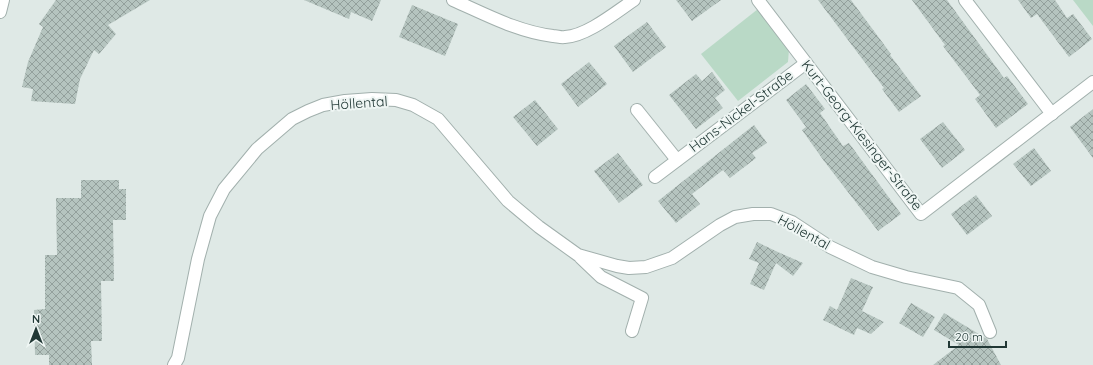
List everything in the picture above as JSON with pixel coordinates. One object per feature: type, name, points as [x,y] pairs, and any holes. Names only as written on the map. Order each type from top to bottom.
[{"type":"street","points":[[0,12],[4,0]]},
{"type":"street","points":[[453,0],[519,28],[541,35],[565,38],[585,31],[605,20],[634,0]]},
{"type":"street","name":"Kurt-Georg-Kiesinger-Straße","points":[[758,0],[921,214],[1093,82]]},
{"type":"street","points":[[965,0],[1052,114]]},
{"type":"street","name":"Hans-Nickel-Straße","points":[[655,177],[806,63]]},
{"type":"street","name":"Höllental","points":[[174,365],[178,358],[198,259],[210,216],[224,189],[257,149],[292,119],[323,105],[345,101],[372,99],[396,100],[420,108],[438,119],[508,201],[539,227],[578,256],[601,277],[642,298],[632,331]]},
{"type":"street","name":"Hans-Nickel-Straße","points":[[637,110],[677,160]]},
{"type":"street","name":"Höllental","points":[[578,256],[629,268],[646,267],[672,258],[720,225],[735,217],[753,214],[771,214],[792,222],[830,247],[872,267],[906,278],[958,288],[979,305],[990,332]]},
{"type":"green space","points":[[1073,0],[1093,0],[1093,26]]},
{"type":"green space","points":[[758,9],[789,49],[788,62],[738,101],[701,54]]},
{"type":"building","points":[[56,0],[150,0],[108,25],[116,34],[99,54],[94,50],[80,79],[75,104],[31,101],[33,89],[22,87],[28,62],[43,27],[39,24]]},
{"type":"building","points":[[304,0],[381,0],[372,21],[351,12],[349,19]]},
{"type":"building","points":[[676,0],[721,0],[692,21]]},
{"type":"building","points":[[818,0],[851,0],[921,96],[899,112],[882,89],[884,88]]},
{"type":"building","points":[[912,0],[947,0],[1004,78],[1007,76],[1028,104],[996,128],[975,99],[980,95],[943,46],[945,45]]},
{"type":"building","points":[[1018,0],[1055,0],[1067,18],[1073,14],[1092,39],[1069,57],[1037,14],[1031,18]]},
{"type":"building","points":[[412,5],[458,24],[445,56],[399,37]]},
{"type":"building","points":[[647,22],[666,47],[633,72],[614,46]]},
{"type":"building","points":[[589,62],[607,84],[578,107],[561,84]]},
{"type":"building","points":[[712,72],[725,90],[715,98],[723,108],[696,129],[669,95],[696,74],[702,81]]},
{"type":"building","points":[[806,84],[825,109],[820,113],[843,146],[849,143],[901,214],[878,231],[802,130],[806,127],[786,100]]},
{"type":"building","points":[[535,100],[558,129],[537,146],[513,117]]},
{"type":"building","points":[[1093,109],[1093,158],[1070,127]]},
{"type":"building","points":[[943,122],[965,150],[942,168],[920,139]]},
{"type":"building","points":[[754,125],[767,143],[752,153],[756,158],[730,178],[723,170],[692,194],[700,204],[676,223],[658,201]]},
{"type":"building","points":[[1034,148],[1051,171],[1031,186],[1013,164]]},
{"type":"building","points":[[618,153],[643,185],[619,203],[594,171]]},
{"type":"building","points":[[81,180],[119,180],[119,189],[126,189],[126,220],[113,220],[114,281],[101,281],[102,341],[91,341],[92,365],[49,365],[49,355],[35,355],[34,310],[45,309],[45,255],[57,255],[56,198],[81,198]]},
{"type":"building","points":[[976,195],[992,216],[967,235],[951,214]]},
{"type":"building","points":[[757,242],[803,263],[793,276],[776,263],[764,290],[750,284],[759,263],[749,259]]},
{"type":"building","points":[[851,278],[873,287],[862,311],[884,322],[871,334],[857,328],[854,335],[823,320],[830,306],[837,310]]},
{"type":"building","points":[[911,303],[935,317],[923,337],[899,323]]},
{"type":"building","points":[[944,313],[987,339],[1001,365],[933,365],[959,345],[934,330]]}]
